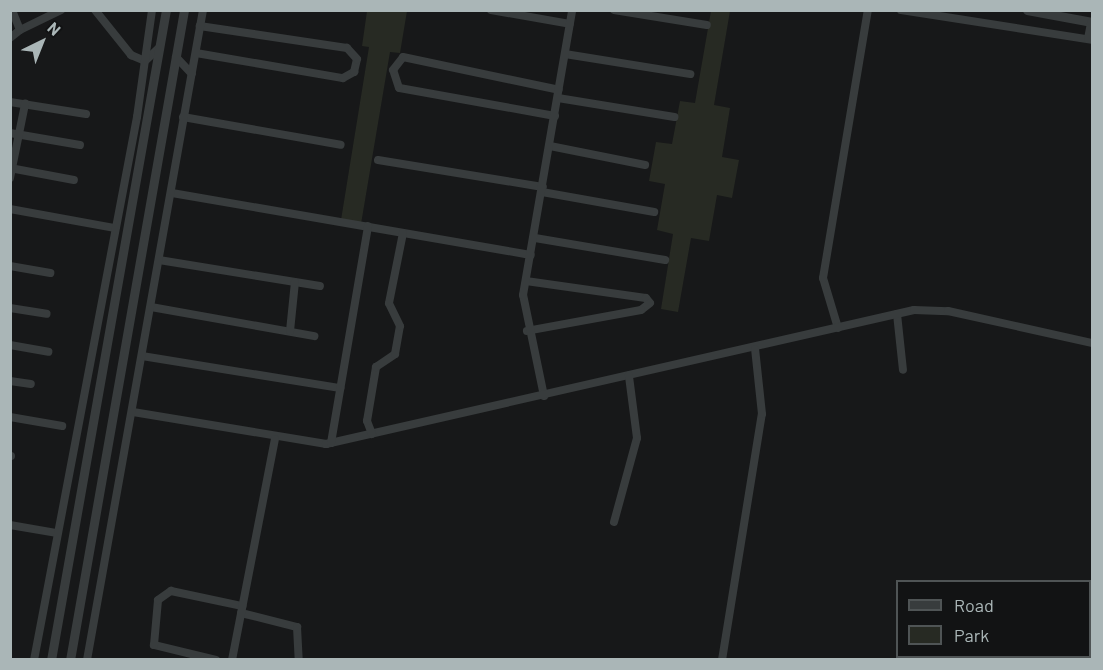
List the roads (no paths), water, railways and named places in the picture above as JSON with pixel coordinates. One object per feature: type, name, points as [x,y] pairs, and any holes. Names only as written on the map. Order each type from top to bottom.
[{"type":"street","points":[[12,10],[20,30]]},
{"type":"street","points":[[10,38],[20,30],[61,10]]},
{"type":"street","points":[[95,10],[121,46],[145,61]]},
{"type":"street","points":[[34,660],[115,228],[152,10]]},
{"type":"street","points":[[51,660],[166,10]]},
{"type":"street","points":[[70,660],[184,10]]},
{"type":"street","points":[[87,660],[203,10]]},
{"type":"street","points":[[491,10],[570,24]]},
{"type":"street","points":[[544,396],[527,331],[526,281],[572,10]]},
{"type":"street","points":[[614,10],[706,25]]},
{"type":"street","points":[[838,328],[823,278],[868,10]]},
{"type":"street","points":[[901,10],[1090,39],[1092,22],[1026,10]]},
{"type":"street","points":[[196,53],[343,78],[354,72],[357,58],[347,48],[200,26]]},
{"type":"street","points":[[145,61],[159,48]]},
{"type":"street","points":[[565,54],[690,74]]},
{"type":"street","points":[[176,57],[192,74]]},
{"type":"street","points":[[555,116],[399,88],[393,70],[403,57],[558,94],[674,117]]},
{"type":"street","points":[[10,102],[86,114]]},
{"type":"street","points":[[10,178],[15,134],[25,104]]},
{"type":"street","points":[[183,117],[341,145]]},
{"type":"street","points":[[15,134],[80,145]]},
{"type":"street","points":[[550,146],[645,165]]},
{"type":"street","points":[[378,160],[654,212]]},
{"type":"street","points":[[11,169],[74,180]]},
{"type":"street","points":[[172,193],[531,255]]},
{"type":"street","points":[[10,209],[115,228]]},
{"type":"street","points":[[331,443],[368,226]]},
{"type":"street","points":[[372,434],[367,421],[376,367],[395,354],[400,326],[388,303],[403,232]]},
{"type":"street","points":[[535,238],[665,260]]},
{"type":"street","points":[[159,260],[320,286]]},
{"type":"street","points":[[10,266],[50,273]]},
{"type":"street","points":[[526,281],[646,298],[650,303],[641,310],[527,331]]},
{"type":"street","points":[[290,332],[295,282]]},
{"type":"street","points":[[151,307],[314,336]]},
{"type":"street","points":[[10,308],[47,314]]},
{"type":"street","points":[[133,412],[275,439],[331,443],[754,349],[897,314],[948,311],[1092,343]]},
{"type":"street","points":[[897,314],[903,370]]},
{"type":"street","points":[[10,345],[48,352]]},
{"type":"street","points":[[722,660],[762,414],[754,349]]},
{"type":"street","points":[[142,356],[340,388]]},
{"type":"street","points":[[614,522],[637,438],[629,375]]},
{"type":"street","points":[[10,381],[31,384]]},
{"type":"street","points":[[10,417],[62,426]]},
{"type":"street","points":[[232,660],[275,439]]},
{"type":"street","points":[[10,525],[57,533]]},
{"type":"street","points":[[216,660],[154,645],[158,600],[171,591],[297,627],[299,660]]}]
